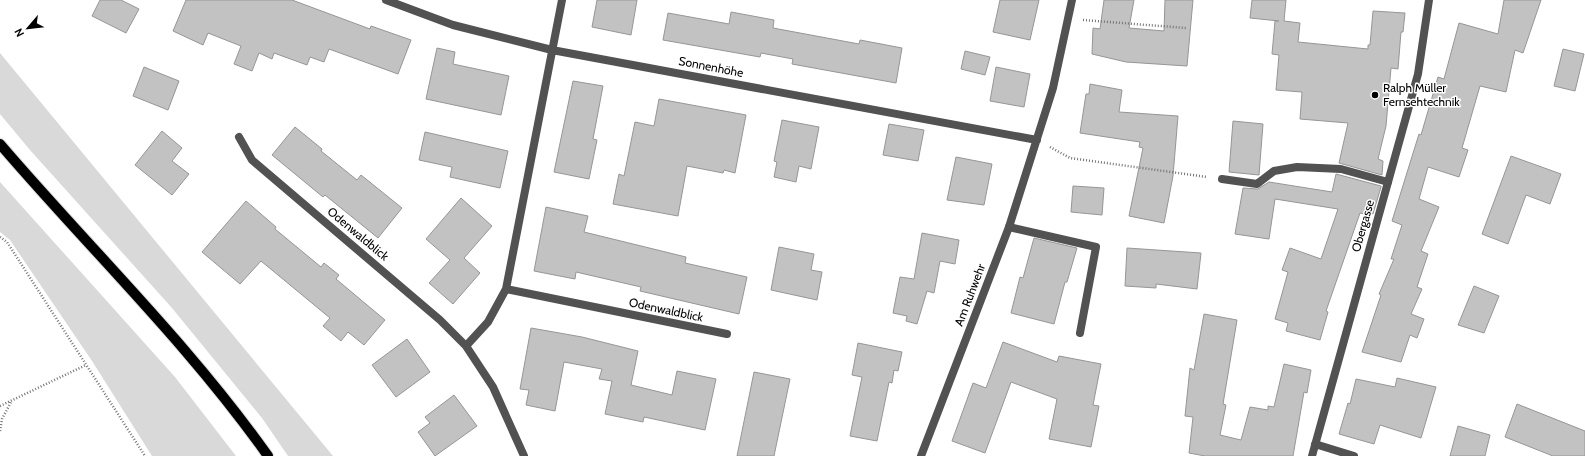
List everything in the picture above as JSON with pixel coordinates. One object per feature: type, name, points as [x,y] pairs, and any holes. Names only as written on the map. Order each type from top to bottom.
[{"type":"main road","points":[[0,144],[161,323],[249,429],[268,456]]},
{"type":"street","name":"Sonnenhöhe","points":[[386,0],[453,25],[552,50],[1037,140]]},
{"type":"street","points":[[466,346],[488,322],[506,289],[562,0]]},
{"type":"street","name":"Am Ruhwehr","points":[[921,456],[1009,227],[1053,88],[1072,0]]},
{"type":"street","name":"Obergasse","points":[[1312,456],[1418,74],[1429,0]]},
{"type":"street","name":"Odenwaldblick","points":[[239,137],[252,160],[440,320],[466,346],[493,387],[524,456]]},
{"type":"street","points":[[1222,179],[1257,184],[1274,171],[1296,167],[1341,169],[1388,182]]},
{"type":"street","points":[[1009,227],[1096,247],[1080,333]]},
{"type":"street","name":"Odenwaldblick","points":[[506,289],[727,334]]},
{"type":"street","points":[[1315,444],[1354,456]]},
{"type":"path","points":[[1068,19],[1186,28]]},
{"type":"path","points":[[1037,140],[1070,158],[1222,179]]},
{"type":"path","points":[[0,237],[6,242],[145,456]]},
{"type":"path","points":[[0,406],[86,365]]},
{"type":"path","points":[[0,431],[2,419],[11,401]]},
{"type":"shaded area","points":[[0,53],[333,456],[288,456],[262,418],[172,308],[30,150],[0,114]]},
{"type":"shaded area","points":[[0,182],[175,377],[236,456],[152,456],[92,361],[10,240],[0,232]]},
{"type":"building","points":[[100,0],[121,0],[139,9],[126,33],[92,16]]},
{"type":"building","points":[[186,0],[292,0],[370,29],[371,26],[411,40],[398,74],[329,49],[324,62],[310,57],[307,65],[274,53],[272,59],[259,53],[252,71],[234,64],[241,46],[208,33],[203,45],[173,31]]},
{"type":"building","points":[[597,0],[637,0],[631,35],[592,27]]},
{"type":"building","points":[[1000,0],[1039,0],[1030,40],[993,32]]},
{"type":"building","points":[[1104,0],[1134,0],[1129,28],[1164,31],[1165,0],[1193,0],[1187,66],[1126,62],[1092,54],[1093,28],[1100,29]]},
{"type":"building","points":[[1252,0],[1286,0],[1284,21],[1300,23],[1298,42],[1368,49],[1368,45],[1370,45],[1373,11],[1405,13],[1403,32],[1401,32],[1398,69],[1391,68],[1386,126],[1378,159],[1383,161],[1382,175],[1339,163],[1348,123],[1300,119],[1302,92],[1276,90],[1279,55],[1272,54],[1275,21],[1279,21],[1250,18]]},
{"type":"building","points":[[1504,0],[1541,0],[1523,53],[1515,50],[1506,92],[1480,86],[1462,148],[1468,150],[1459,177],[1428,167],[1419,199],[1439,207],[1421,251],[1428,254],[1417,287],[1422,289],[1411,314],[1424,319],[1417,338],[1410,335],[1401,362],[1362,352],[1381,295],[1379,294],[1394,259],[1391,259],[1402,225],[1392,221],[1419,134],[1421,135],[1438,77],[1444,79],[1459,23],[1498,34]]},
{"type":"building","points":[[731,12],[774,20],[773,28],[859,44],[860,40],[902,48],[896,83],[792,64],[793,59],[761,53],[760,57],[663,40],[668,13],[729,24]]},
{"type":"building","points":[[437,48],[455,52],[453,64],[509,76],[501,115],[426,99]]},
{"type":"building","points":[[1563,49],[1584,54],[1575,91],[1554,86]]},
{"type":"building","points":[[965,51],[990,57],[985,75],[961,69]]},
{"type":"building","points":[[144,67],[179,81],[168,110],[133,96]]},
{"type":"building","points":[[996,67],[1030,74],[1024,107],[990,101]]},
{"type":"building","points":[[573,81],[603,86],[593,139],[597,140],[589,179],[554,172]]},
{"type":"building","points":[[1090,84],[1122,90],[1119,112],[1178,116],[1173,176],[1164,223],[1129,216],[1143,148],[1139,147],[1140,142],[1080,133],[1086,94],[1089,94]]},
{"type":"building","points":[[659,99],[746,115],[735,173],[724,170],[723,173],[687,166],[678,216],[613,204],[619,174],[624,176],[635,122],[654,126]]},
{"type":"building","points":[[782,120],[819,127],[811,169],[799,166],[796,182],[774,177],[777,162],[774,161]]},
{"type":"building","points":[[1233,121],[1263,124],[1259,175],[1229,172]]},
{"type":"building","points":[[889,124],[924,130],[918,161],[883,155]]},
{"type":"building","points":[[295,127],[322,149],[321,151],[357,180],[361,175],[402,208],[378,238],[325,195],[323,197],[272,155]]},
{"type":"building","points":[[162,131],[182,148],[172,161],[189,174],[172,195],[135,165]]},
{"type":"building","points":[[425,132],[508,151],[500,188],[450,177],[452,167],[419,160]]},
{"type":"building","points":[[1511,156],[1561,174],[1550,204],[1526,195],[1508,244],[1482,234]]},
{"type":"building","points":[[956,157],[992,164],[984,205],[947,200]]},
{"type":"building","points":[[1336,174],[1381,187],[1373,214],[1366,211],[1365,214],[1360,213],[1326,311],[1328,312],[1320,340],[1286,331],[1288,323],[1275,319],[1288,272],[1282,270],[1290,248],[1321,259],[1338,209],[1275,199],[1269,239],[1235,234],[1243,188],[1258,189],[1269,182],[1332,192]]},
{"type":"building","points":[[1073,186],[1104,188],[1102,215],[1071,212]]},
{"type":"building","points":[[461,198],[492,226],[464,258],[480,273],[453,304],[429,283],[450,260],[426,239]]},
{"type":"building","points":[[246,201],[276,227],[275,229],[321,267],[324,263],[339,275],[336,279],[385,320],[364,345],[348,332],[341,341],[323,326],[330,318],[261,261],[240,284],[202,252]]},
{"type":"building","points":[[546,207],[588,216],[584,232],[686,257],[685,263],[747,277],[739,314],[640,291],[641,287],[576,272],[575,279],[534,271]]},
{"type":"building","points":[[922,233],[959,240],[955,264],[940,261],[934,293],[927,291],[917,324],[906,321],[907,316],[893,313],[900,277],[914,279]]},
{"type":"building","points":[[1034,238],[1077,248],[1067,282],[1065,282],[1054,324],[1011,313],[1020,277],[1023,278]]},
{"type":"building","points":[[779,247],[814,254],[811,270],[822,272],[817,300],[771,290]]},
{"type":"building","points":[[1127,248],[1201,253],[1197,289],[1156,284],[1156,288],[1125,286]]},
{"type":"building","points":[[1474,286],[1499,296],[1484,333],[1458,325]]},
{"type":"building","points":[[1204,314],[1237,320],[1223,404],[1226,405],[1220,435],[1241,440],[1250,407],[1268,410],[1268,406],[1274,407],[1284,364],[1311,370],[1307,393],[1304,392],[1293,456],[1205,456],[1189,453],[1193,417],[1185,416],[1190,368],[1194,370]]},
{"type":"building","points":[[531,328],[582,337],[638,351],[631,385],[672,395],[677,371],[716,379],[705,430],[644,417],[643,422],[605,414],[612,381],[599,379],[602,369],[564,362],[555,411],[526,405],[529,390],[520,389]]},
{"type":"building","points":[[407,339],[430,372],[396,397],[372,365]]},
{"type":"building","points":[[1003,342],[1057,362],[1059,356],[1101,364],[1093,405],[1099,406],[1091,447],[1049,439],[1057,399],[1011,382],[985,453],[952,441],[973,383],[986,388]]},
{"type":"building","points":[[858,343],[902,352],[898,371],[894,370],[892,383],[889,382],[877,441],[850,436],[862,377],[852,375]]},
{"type":"building","points":[[754,372],[790,379],[774,456],[737,456]]},
{"type":"building","points":[[1397,378],[1436,387],[1421,438],[1380,425],[1374,444],[1339,434],[1348,403],[1350,404],[1356,379],[1395,387]]},
{"type":"building","points":[[454,395],[477,426],[435,456],[418,432],[430,423],[425,417]]},
{"type":"building","points":[[1517,404],[1585,431],[1585,456],[1553,456],[1505,437]]},
{"type":"building","points":[[1458,426],[1490,435],[1485,456],[1450,456]]},
{"type":"place","name":"Ralph Müller Fernsehtechnik","points":[[1375,95]]}]
